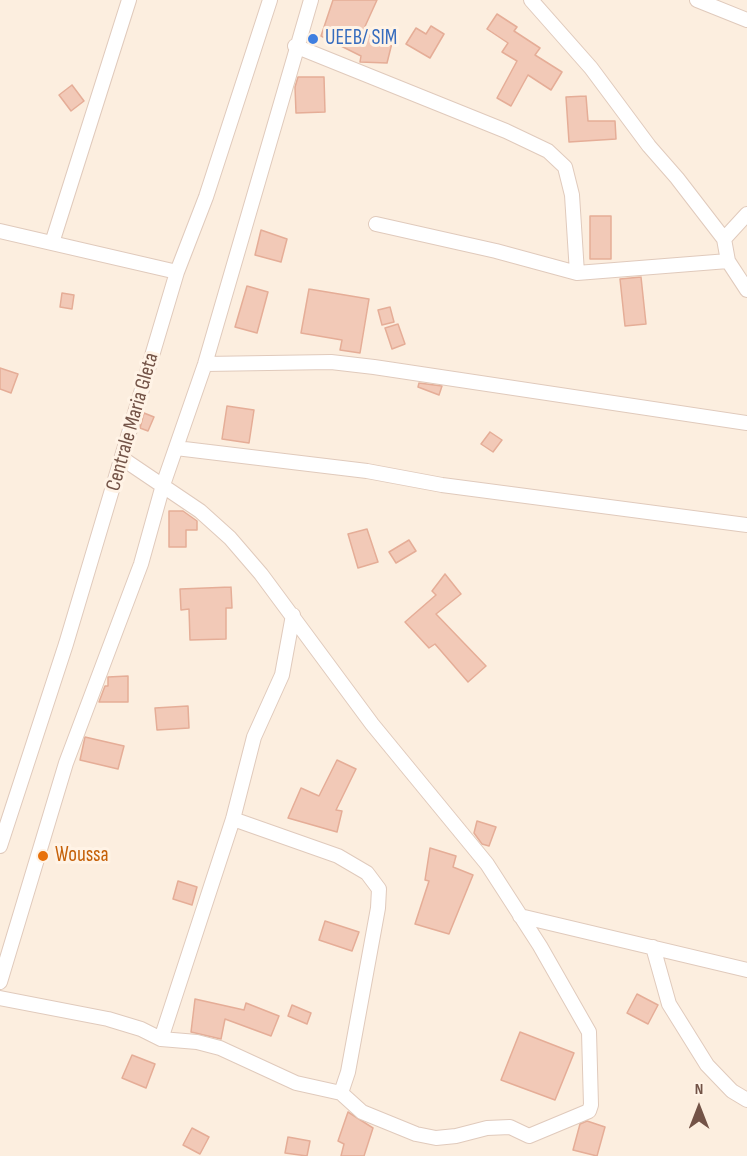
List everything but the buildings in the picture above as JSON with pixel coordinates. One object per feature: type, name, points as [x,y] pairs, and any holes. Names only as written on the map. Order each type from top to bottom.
[{"type":"street","points":[[52,243],[129,0]]},
{"type":"street","name":"Centrale Maria Gleta","points":[[0,846],[66,644],[177,272],[206,197],[270,0]]},
{"type":"street","points":[[0,982],[66,764],[141,564],[163,485],[205,364],[295,46],[311,0]]},
{"type":"street","points":[[531,0],[591,68],[649,146],[724,239],[728,261],[747,290]]},
{"type":"street","points":[[697,0],[747,20]]},
{"type":"street","points":[[295,46],[506,131],[548,151],[565,167],[572,195],[577,273]]},
{"type":"street","points":[[724,239],[747,214]]},
{"type":"street","points":[[376,224],[496,251],[577,273],[728,261]]},
{"type":"street","points":[[0,231],[177,272]]},
{"type":"street","points":[[205,364],[331,363],[374,367],[747,423]]},
{"type":"street","points":[[176,448],[367,471],[442,485],[747,525]]},
{"type":"street","points":[[0,998],[108,1019],[141,1029],[161,1039],[197,1042],[220,1048],[288,1080],[341,1093],[362,1112],[416,1134],[436,1137],[510,1127],[529,1137],[589,1111],[591,1105],[589,1032],[487,864],[372,724],[293,615],[230,538],[200,511],[123,459]]},
{"type":"street","points":[[161,1039],[233,819],[254,737],[282,675],[293,615]]},
{"type":"street","points":[[233,819],[338,856],[367,873],[379,889],[378,908],[352,1048],[341,1093]]},
{"type":"street","points":[[520,916],[747,970]]},
{"type":"street","points":[[653,947],[669,1004],[707,1065],[732,1091],[747,1100]]},
{"type":"place","name":"UEEB/ SIM","points":[[313,39]]},
{"type":"place","name":"Woussa","points":[[43,856]]}]
